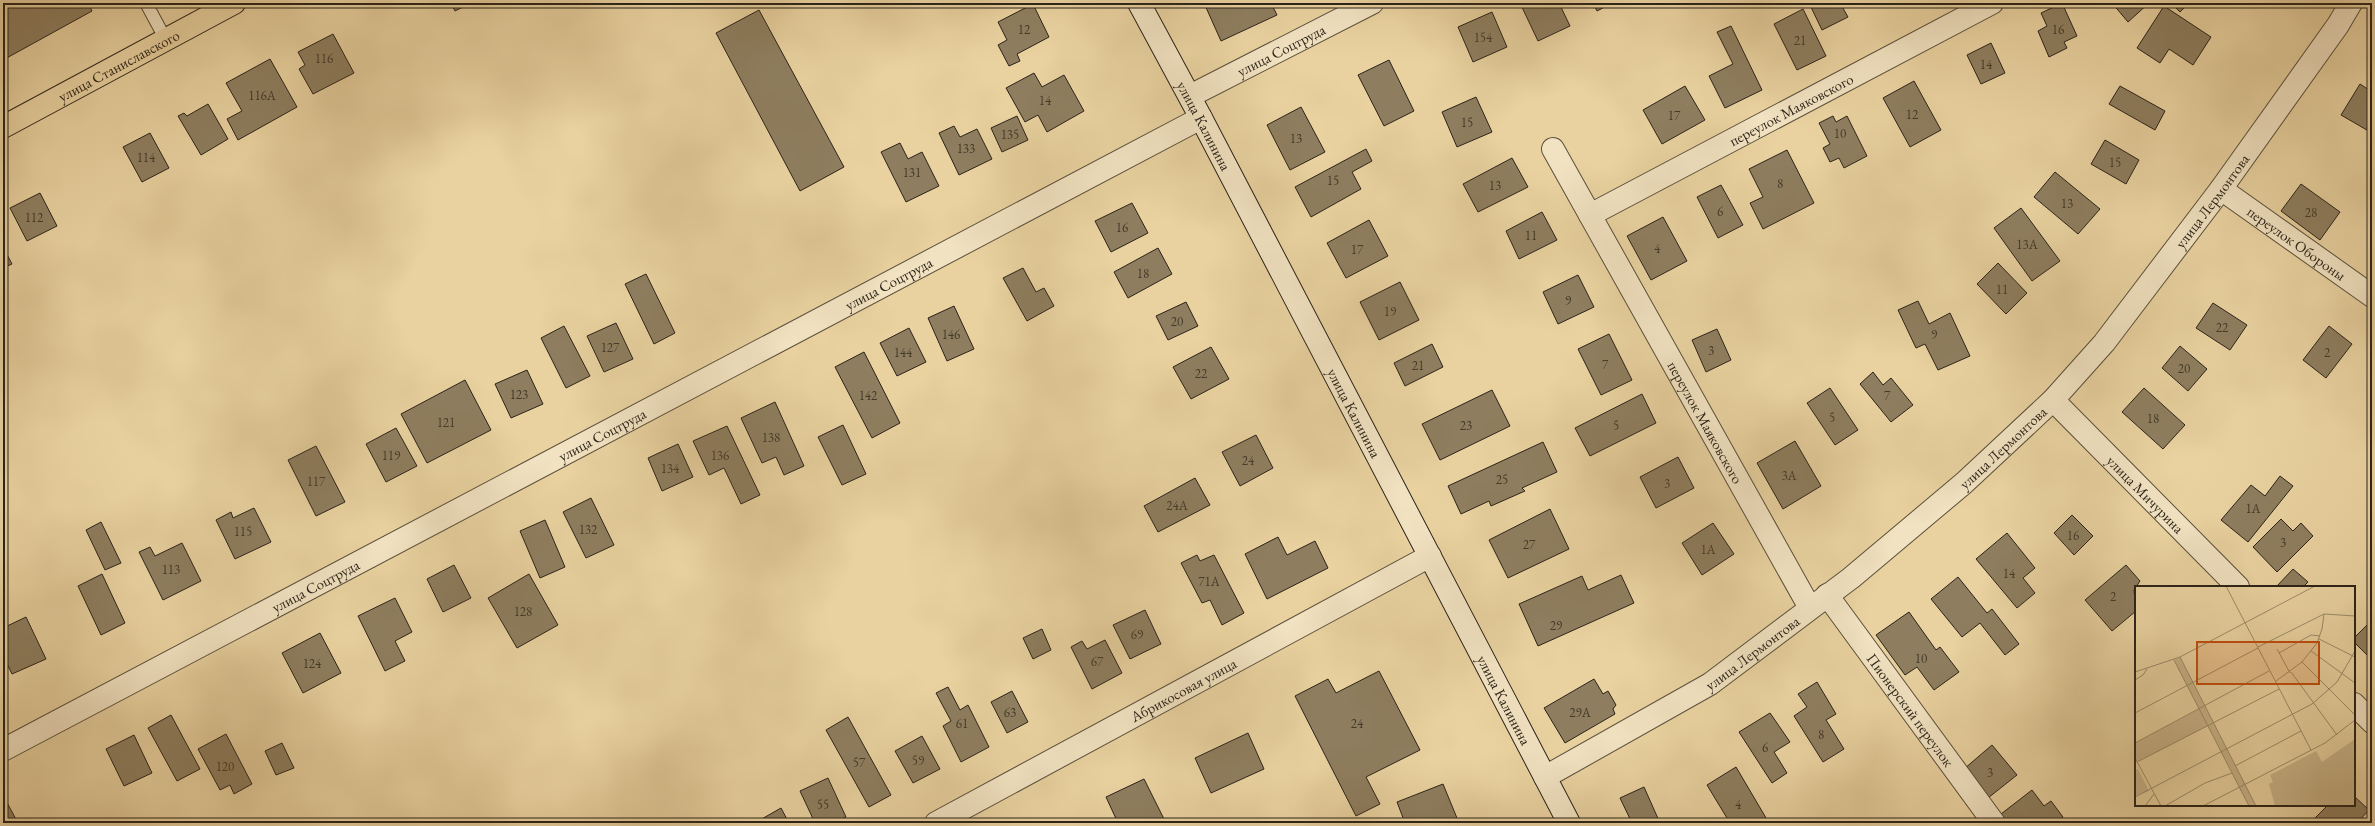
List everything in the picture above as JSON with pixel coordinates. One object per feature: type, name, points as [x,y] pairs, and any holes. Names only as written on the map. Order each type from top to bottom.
[{"type":"main road","name":"улица Станиславского","points":[[3,127],[234,3]]},
{"type":"street","name":"улица Калинина","points":[[1139,3],[1190,96],[1569,823]]},
{"type":"street","name":"улица Соцтруда","points":[[1190,96],[1372,3]]},
{"type":"street","name":"переулок Маяковского","points":[[1590,215],[1992,3]]},
{"type":"street","name":"улица Лермонтова","points":[[1545,777],[1710,684],[1827,595],[1964,483],[2053,400],[2104,343],[2222,189],[2338,25],[2351,3]]},
{"type":"street","name":"улица Соцтруда","points":[[3,750],[1201,118]]},
{"type":"street","name":"переулок Маяковского","points":[[1553,149],[1810,608]]},
{"type":"street","name":"переулок Обороны","points":[[2222,189],[2372,296]]},
{"type":"street","name":"улица Мичурина","points":[[2053,400],[2237,586]]},
{"type":"street","name":"Абрикосовая улица","points":[[936,823],[1430,556]]},
{"type":"street","name":"Пионерский переулок","points":[[1827,595],[1994,823]]},
{"type":"street","points":[[2355,705],[2372,722]]},
{"type":"lane","points":[[146,3],[166,40]]},
{"type":"building","points":[[3,3],[88,3],[92,11],[3,60]]},
{"type":"building","points":[[451,3],[471,3],[455,11]]},
{"type":"building","points":[[1204,3],[1271,3],[1277,15],[1221,41]]},
{"type":"building","points":[[1520,3],[1559,3],[1570,26],[1538,41]]},
{"type":"building","points":[[1593,3],[1612,3],[1597,11]]},
{"type":"building","points":[[1809,3],[1840,3],[1848,17],[1822,30]]},
{"type":"building","points":[[2062,3],[2077,36],[2064,42],[2067,48],[2049,57],[2038,31],[2047,26],[2041,13]]},
{"type":"building","points":[[2112,3],[2149,3],[2128,22]]},
{"type":"building","points":[[2171,3],[2189,3],[2180,12]]},
{"type":"building","points":[[1033,4],[1049,37],[1017,54],[1020,61],[1009,66],[998,45],[1007,40],[998,22]]},
{"type":"building","points":[[2164,6],[2211,37],[2193,65],[2169,49],[2160,63],[2137,48]]},
{"type":"building","points":[[1803,9],[1826,56],[1797,70],[1774,24]]},
{"type":"building","points":[[759,10],[844,167],[800,191],[716,33]]},
{"type":"building","points":[[1492,12],[1507,47],[1473,62],[1458,27]]},
{"type":"building","points":[[1731,26],[1762,90],[1725,108],[1709,76],[1733,64],[1717,32]]},
{"type":"building","points":[[333,34],[354,73],[313,94],[299,69],[305,65],[298,52]]},
{"type":"building","points":[[1991,43],[2005,73],[1981,84],[1967,55]]},
{"type":"building","points":[[270,59],[297,107],[238,140],[227,119],[242,111],[226,83]]},
{"type":"building","points":[[1389,60],[1414,111],[1384,126],[1358,75]]},
{"type":"building","points":[[1034,73],[1042,87],[1064,75],[1084,111],[1047,132],[1038,115],[1025,122],[1006,88]]},
{"type":"building","points":[[1914,81],[1941,130],[1910,147],[1883,98]]},
{"type":"building","points":[[2360,84],[2372,92],[2372,133],[2341,115]]},
{"type":"building","points":[[1685,86],[1705,120],[1662,144],[1643,110]]},
{"type":"building","points":[[2120,86],[2165,111],[2155,130],[2109,104]]},
{"type":"building","points":[[1476,97],[1492,132],[1457,147],[1442,112]]},
{"type":"building","points":[[208,104],[228,139],[201,155],[178,116],[184,113],[187,116]]},
{"type":"building","points":[[1301,107],[1325,152],[1290,170],[1267,125]]},
{"type":"building","points":[[1017,116],[1028,140],[1002,152],[991,128]]},
{"type":"building","points":[[1833,116],[1836,122],[1847,116],[1867,156],[1844,168],[1839,158],[1830,162],[1823,148],[1830,144],[1819,123]]},
{"type":"building","points":[[954,126],[960,137],[977,129],[992,159],[959,175],[939,133]]},
{"type":"building","points":[[150,133],[169,168],[142,182],[123,147]]},
{"type":"building","points":[[2105,140],[2139,160],[2126,184],[2091,164]]},
{"type":"building","points":[[900,143],[908,159],[922,152],[939,186],[906,202],[881,152]]},
{"type":"building","points":[[1366,149],[1372,161],[1352,172],[1361,189],[1311,217],[1295,187]]},
{"type":"building","points":[[1787,150],[1814,203],[1763,229],[1750,203],[1763,197],[1749,169]]},
{"type":"building","points":[[1512,158],[1528,187],[1478,212],[1463,184]]},
{"type":"building","points":[[2055,172],[2100,209],[2078,234],[2034,197]]},
{"type":"building","points":[[2301,184],[2340,212],[2320,240],[2281,211]]},
{"type":"building","points":[[1721,185],[1743,225],[1718,238],[1697,197]]},
{"type":"building","points":[[40,193],[57,226],[27,241],[10,208]]},
{"type":"building","points":[[1132,203],[1148,233],[1111,252],[1095,221]]},
{"type":"building","points":[[2021,208],[2060,261],[2032,281],[1994,228]]},
{"type":"building","points":[[1542,212],[1557,240],[1519,259],[1506,231]]},
{"type":"building","points":[[1663,217],[1687,261],[1651,280],[1627,236]]},
{"type":"building","points":[[1369,220],[1388,256],[1346,278],[1327,243]]},
{"type":"building","points":[[3,247],[12,264],[3,268]]},
{"type":"building","points":[[1158,248],[1172,274],[1128,298],[1114,272]]},
{"type":"building","points":[[1998,263],[2027,293],[2006,314],[1977,284]]},
{"type":"building","points":[[1023,268],[1036,292],[1044,288],[1054,306],[1027,321],[1003,278]]},
{"type":"building","points":[[646,274],[675,333],[654,344],[625,284]]},
{"type":"building","points":[[1578,275],[1594,307],[1558,324],[1543,292]]},
{"type":"building","points":[[1400,282],[1419,320],[1379,340],[1360,302]]},
{"type":"building","points":[[1918,301],[1929,324],[1950,313],[1970,356],[1938,370],[1925,344],[1916,348],[1898,310]]},
{"type":"building","points":[[1186,302],[1198,326],[1168,340],[1156,316]]},
{"type":"building","points":[[2213,303],[2247,325],[2230,350],[2196,328]]},
{"type":"building","points":[[954,306],[974,349],[947,361],[928,318]]},
{"type":"building","points":[[616,323],[633,359],[604,372],[587,336]]},
{"type":"building","points":[[564,326],[590,376],[566,388],[541,338]]},
{"type":"building","points":[[2329,326],[2352,344],[2326,378],[2303,360]]},
{"type":"building","points":[[909,328],[926,362],[897,376],[880,343]]},
{"type":"building","points":[[1717,329],[1731,360],[1706,372],[1692,340]]},
{"type":"building","points":[[1609,334],[1632,380],[1601,395],[1578,349]]},
{"type":"building","points":[[1432,344],[1443,367],[1405,386],[1394,363]]},
{"type":"building","points":[[2180,346],[2207,369],[2188,391],[2162,368]]},
{"type":"building","points":[[1211,347],[1229,379],[1191,399],[1173,367]]},
{"type":"building","points":[[864,352],[900,423],[872,438],[835,367]]},
{"type":"building","points":[[527,370],[543,404],[511,418],[495,384]]},
{"type":"building","points":[[1873,372],[1883,385],[1891,378],[1913,405],[1891,422],[1860,384]]},
{"type":"building","points":[[465,380],[491,430],[427,463],[401,414]]},
{"type":"building","points":[[1830,388],[1858,430],[1835,445],[1807,403]]},
{"type":"building","points":[[2144,388],[2185,425],[2163,449],[2122,412]]},
{"type":"building","points":[[1492,390],[1510,426],[1440,460],[1422,424]]},
{"type":"building","points":[[1642,394],[1656,423],[1590,456],[1575,428]]},
{"type":"building","points":[[775,402],[804,466],[784,475],[776,457],[762,463],[741,418]]},
{"type":"building","points":[[843,425],[866,474],[842,485],[818,437]]},
{"type":"building","points":[[727,426],[760,495],[741,504],[724,468],[709,475],[693,441]]},
{"type":"building","points":[[396,428],[417,466],[386,482],[366,444]]},
{"type":"building","points":[[1256,435],[1273,468],[1240,486],[1222,452]]},
{"type":"building","points":[[1795,441],[1821,486],[1783,509],[1757,463]]},
{"type":"building","points":[[1543,442],[1557,472],[1522,488],[1525,491],[1491,506],[1489,501],[1461,514],[1448,486]]},
{"type":"building","points":[[678,444],[693,477],[662,491],[648,458]]},
{"type":"building","points":[[316,446],[345,502],[316,516],[288,460]]},
{"type":"building","points":[[1678,457],[1694,488],[1656,508],[1640,477]]},
{"type":"building","points":[[2280,476],[2293,486],[2248,542],[2221,520],[2251,485],[2265,496]]},
{"type":"building","points":[[1195,478],[1210,505],[1158,532],[1144,506]]},
{"type":"building","points":[[591,498],[614,545],[586,558],[563,512]]},
{"type":"building","points":[[254,508],[271,542],[235,559],[216,520],[231,512],[233,518]]},
{"type":"building","points":[[1550,509],[1569,549],[1508,578],[1489,540]]},
{"type":"building","points":[[2072,515],[2093,536],[2074,555],[2054,533]]},
{"type":"building","points":[[2281,519],[2293,531],[2301,523],[2313,536],[2277,572],[2253,547]]},
{"type":"building","points":[[545,520],[565,567],[540,578],[520,531]]},
{"type":"building","points":[[101,522],[121,563],[105,570],[86,530]]},
{"type":"building","points":[[1713,523],[1734,554],[1702,575],[1682,543]]},
{"type":"building","points":[[2007,533],[2035,568],[2023,578],[2035,593],[2017,608],[1976,559]]},
{"type":"building","points":[[1278,537],[1287,555],[1315,541],[1328,568],[1267,599],[1245,554]]},
{"type":"building","points":[[182,543],[201,581],[163,600],[139,552],[150,547],[155,556]]},
{"type":"building","points":[[1197,555],[1200,561],[1214,555],[1244,613],[1222,625],[1210,600],[1202,603],[1181,563]]},
{"type":"building","points":[[454,565],[471,598],[443,612],[427,579]]},
{"type":"building","points":[[2126,565],[2140,581],[2135,586],[2134,590],[2135,612],[2112,631],[2085,600]]},
{"type":"building","points":[[2293,569],[2308,582],[2304,586],[2277,586]]},
{"type":"building","points":[[102,574],[125,623],[101,635],[78,586]]},
{"type":"building","points":[[529,574],[558,625],[517,648],[488,598]]},
{"type":"building","points":[[1621,575],[1634,603],[1538,646],[1519,604],[1582,576],[1588,590]]},
{"type":"building","points":[[1958,577],[1987,613],[1992,609],[2019,644],[2005,655],[1980,623],[1962,637],[1931,599]]},
{"type":"building","points":[[395,598],[412,632],[395,641],[405,661],[385,671],[358,616]]},
{"type":"building","points":[[1145,610],[1161,644],[1130,659],[1113,625]]},
{"type":"building","points":[[1909,612],[1936,650],[1940,647],[1959,672],[1934,690],[1917,667],[1905,675],[1876,635]]},
{"type":"building","points":[[26,617],[46,659],[12,674],[3,655],[3,628]]},
{"type":"building","points":[[2372,620],[2371,659],[2355,643],[2355,637]]},
{"type":"building","points":[[1042,629],[1051,650],[1033,659],[1023,638]]},
{"type":"building","points":[[320,633],[341,673],[303,693],[282,653]]},
{"type":"building","points":[[1105,640],[1122,673],[1092,689],[1071,647],[1082,641],[1087,649]]},
{"type":"building","points":[[1379,671],[1420,750],[1366,777],[1380,804],[1356,816],[1295,696],[1328,679],[1336,693]]},
{"type":"building","points":[[1594,679],[1603,694],[1608,691],[1616,705],[1613,709],[1615,714],[1565,743],[1544,708]]},
{"type":"building","points":[[1817,682],[1836,714],[1826,720],[1844,749],[1823,762],[1794,716],[1807,707],[1798,694]]},
{"type":"building","points":[[948,687],[960,710],[968,705],[989,747],[961,762],[943,726],[951,721],[936,693]]},
{"type":"building","points":[[1012,691],[1028,722],[1007,733],[991,702]]},
{"type":"building","points":[[1770,713],[1790,742],[1774,752],[1787,773],[1772,783],[1739,732]]},
{"type":"building","points":[[171,715],[200,769],[177,781],[148,728]]},
{"type":"building","points":[[848,717],[891,795],[869,807],[826,730]]},
{"type":"building","points":[[1248,733],[1264,769],[1211,793],[1195,758]]},
{"type":"building","points":[[226,734],[252,784],[234,794],[230,785],[220,790],[198,749]]},
{"type":"building","points":[[134,735],[152,773],[124,786],[106,749]]},
{"type":"building","points":[[922,736],[940,769],[913,783],[895,751]]},
{"type":"building","points":[[282,743],[294,768],[276,775],[265,751]]},
{"type":"building","points":[[1992,745],[2017,775],[1988,798],[1964,769]]},
{"type":"building","points":[[1736,767],[1769,823],[1730,823],[1707,785]]},
{"type":"building","points":[[828,778],[846,817],[833,823],[815,823],[800,791]]},
{"type":"building","points":[[1144,779],[1166,823],[1118,823],[1106,797]]},
{"type":"building","points":[[1443,784],[1459,823],[1405,823],[1397,802]]},
{"type":"building","points":[[1644,787],[1660,823],[1632,823],[1620,798]]},
{"type":"building","points":[[2032,790],[2044,806],[2051,801],[2063,817],[2055,823],[2008,823],[2001,814]]},
{"type":"building","points":[[4,797],[18,823],[3,823]]},
{"type":"building","points":[[2355,797],[2369,810],[2357,823],[2321,823],[2315,818],[2327,806],[2355,806]]},
{"type":"building","points":[[781,808],[789,823],[761,823],[760,820]]}]
